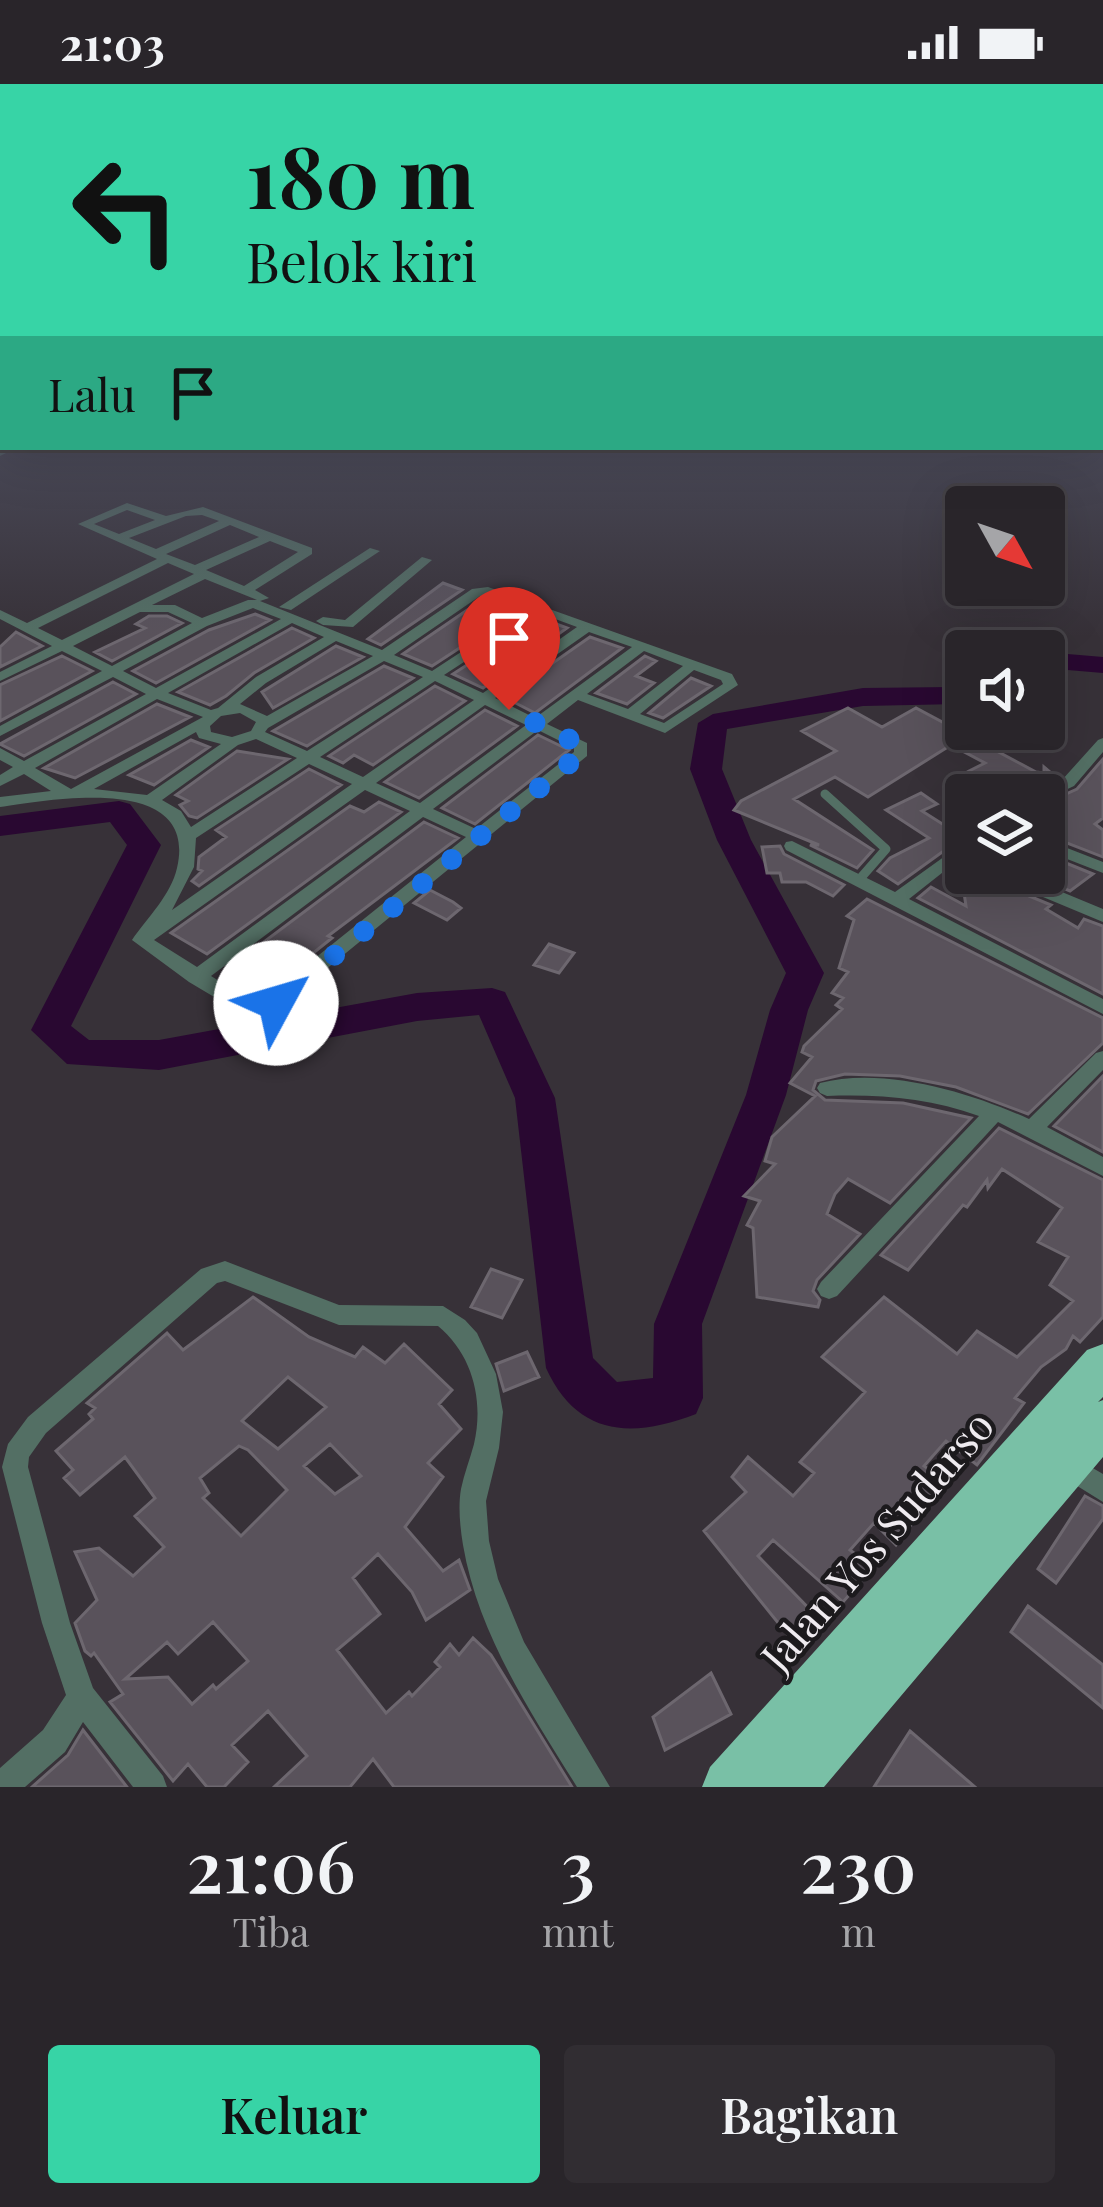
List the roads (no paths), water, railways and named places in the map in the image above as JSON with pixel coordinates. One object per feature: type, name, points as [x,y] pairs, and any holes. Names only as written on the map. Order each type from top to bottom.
[{"type":"highway","name":"Jalan Yos Sudarso","points":[[730,1787],[1103,1364]]},
{"type":"highway","points":[[787,1787],[1095,1447]]},
{"type":"street","points":[[141,940],[248,1008],[271,1006],[582,753],[582,746],[485,698],[84,524],[127,506],[166,520]]},
{"type":"street","points":[[0,732],[206,618],[308,551],[194,511],[117,539]]},
{"type":"street","points":[[27,628],[228,522]]},
{"type":"street","points":[[67,647],[268,537]]},
{"type":"street","points":[[0,782],[157,694],[289,612],[374,551]]},
{"type":"street","points":[[3,678],[154,607],[206,618],[245,602],[336,626],[348,624],[426,560]]},
{"type":"street","points":[[151,800],[233,742],[383,656],[477,592],[488,591],[693,664],[727,677],[731,685],[669,728],[578,694]]},
{"type":"street","points":[[188,836],[538,608]]},
{"type":"street","points":[[0,614],[157,694],[214,715],[250,710],[261,715],[260,729]]},
{"type":"street","points":[[141,940],[587,627]]},
{"type":"street","points":[[71,793],[214,715],[334,636]]},
{"type":"street","points":[[196,977],[642,646]]},
{"type":"street","points":[[628,716],[693,664]]},
{"type":"street","points":[[214,715],[204,735],[233,742]]},
{"type":"street","points":[[260,729],[309,758],[478,836]]},
{"type":"street","points":[[1065,784],[1103,743]]},
{"type":"street","points":[[0,753],[71,793]]},
{"type":"street","points":[[0,802],[71,793],[151,800],[170,808],[188,836],[186,869],[141,940]]},
{"type":"street","points":[[792,846],[1103,1007]]},
{"type":"street","points":[[1065,853],[1103,868]]},
{"type":"street","points":[[896,900],[945,865]]},
{"type":"street","points":[[1051,894],[1103,916]]},
{"type":"street","points":[[1034,1128],[1103,1058]]},
{"type":"street","points":[[827,1088],[884,1086],[966,1100],[1034,1128],[1103,1167]]},
{"type":"street","points":[[829,1289],[995,1112]]},
{"type":"street","points":[[152,1787],[82,1697],[56,1623],[15,1467],[17,1453],[37,1425],[209,1276],[225,1271],[316,1311],[362,1317],[443,1316],[466,1336],[477,1355],[492,1415],[472,1499],[487,1590],[506,1641],[595,1787]]},
{"type":"street","points":[[2,1787],[54,1741],[82,1697]]},
{"type":"lane","points":[[825,794],[886,849],[858,880]]},
{"type":"waterway","points":[[1065,662],[1103,665]]},
{"type":"waterway","points":[[0,826],[119,811],[144,845],[50,1030],[81,1054],[159,1055],[417,1007],[492,1001],[535,1098],[570,1368],[607,1406],[678,1398],[678,1324],[766,1095],[789,1010],[805,973],[734,840],[706,769],[713,723],[863,697],[945,695]]}]
